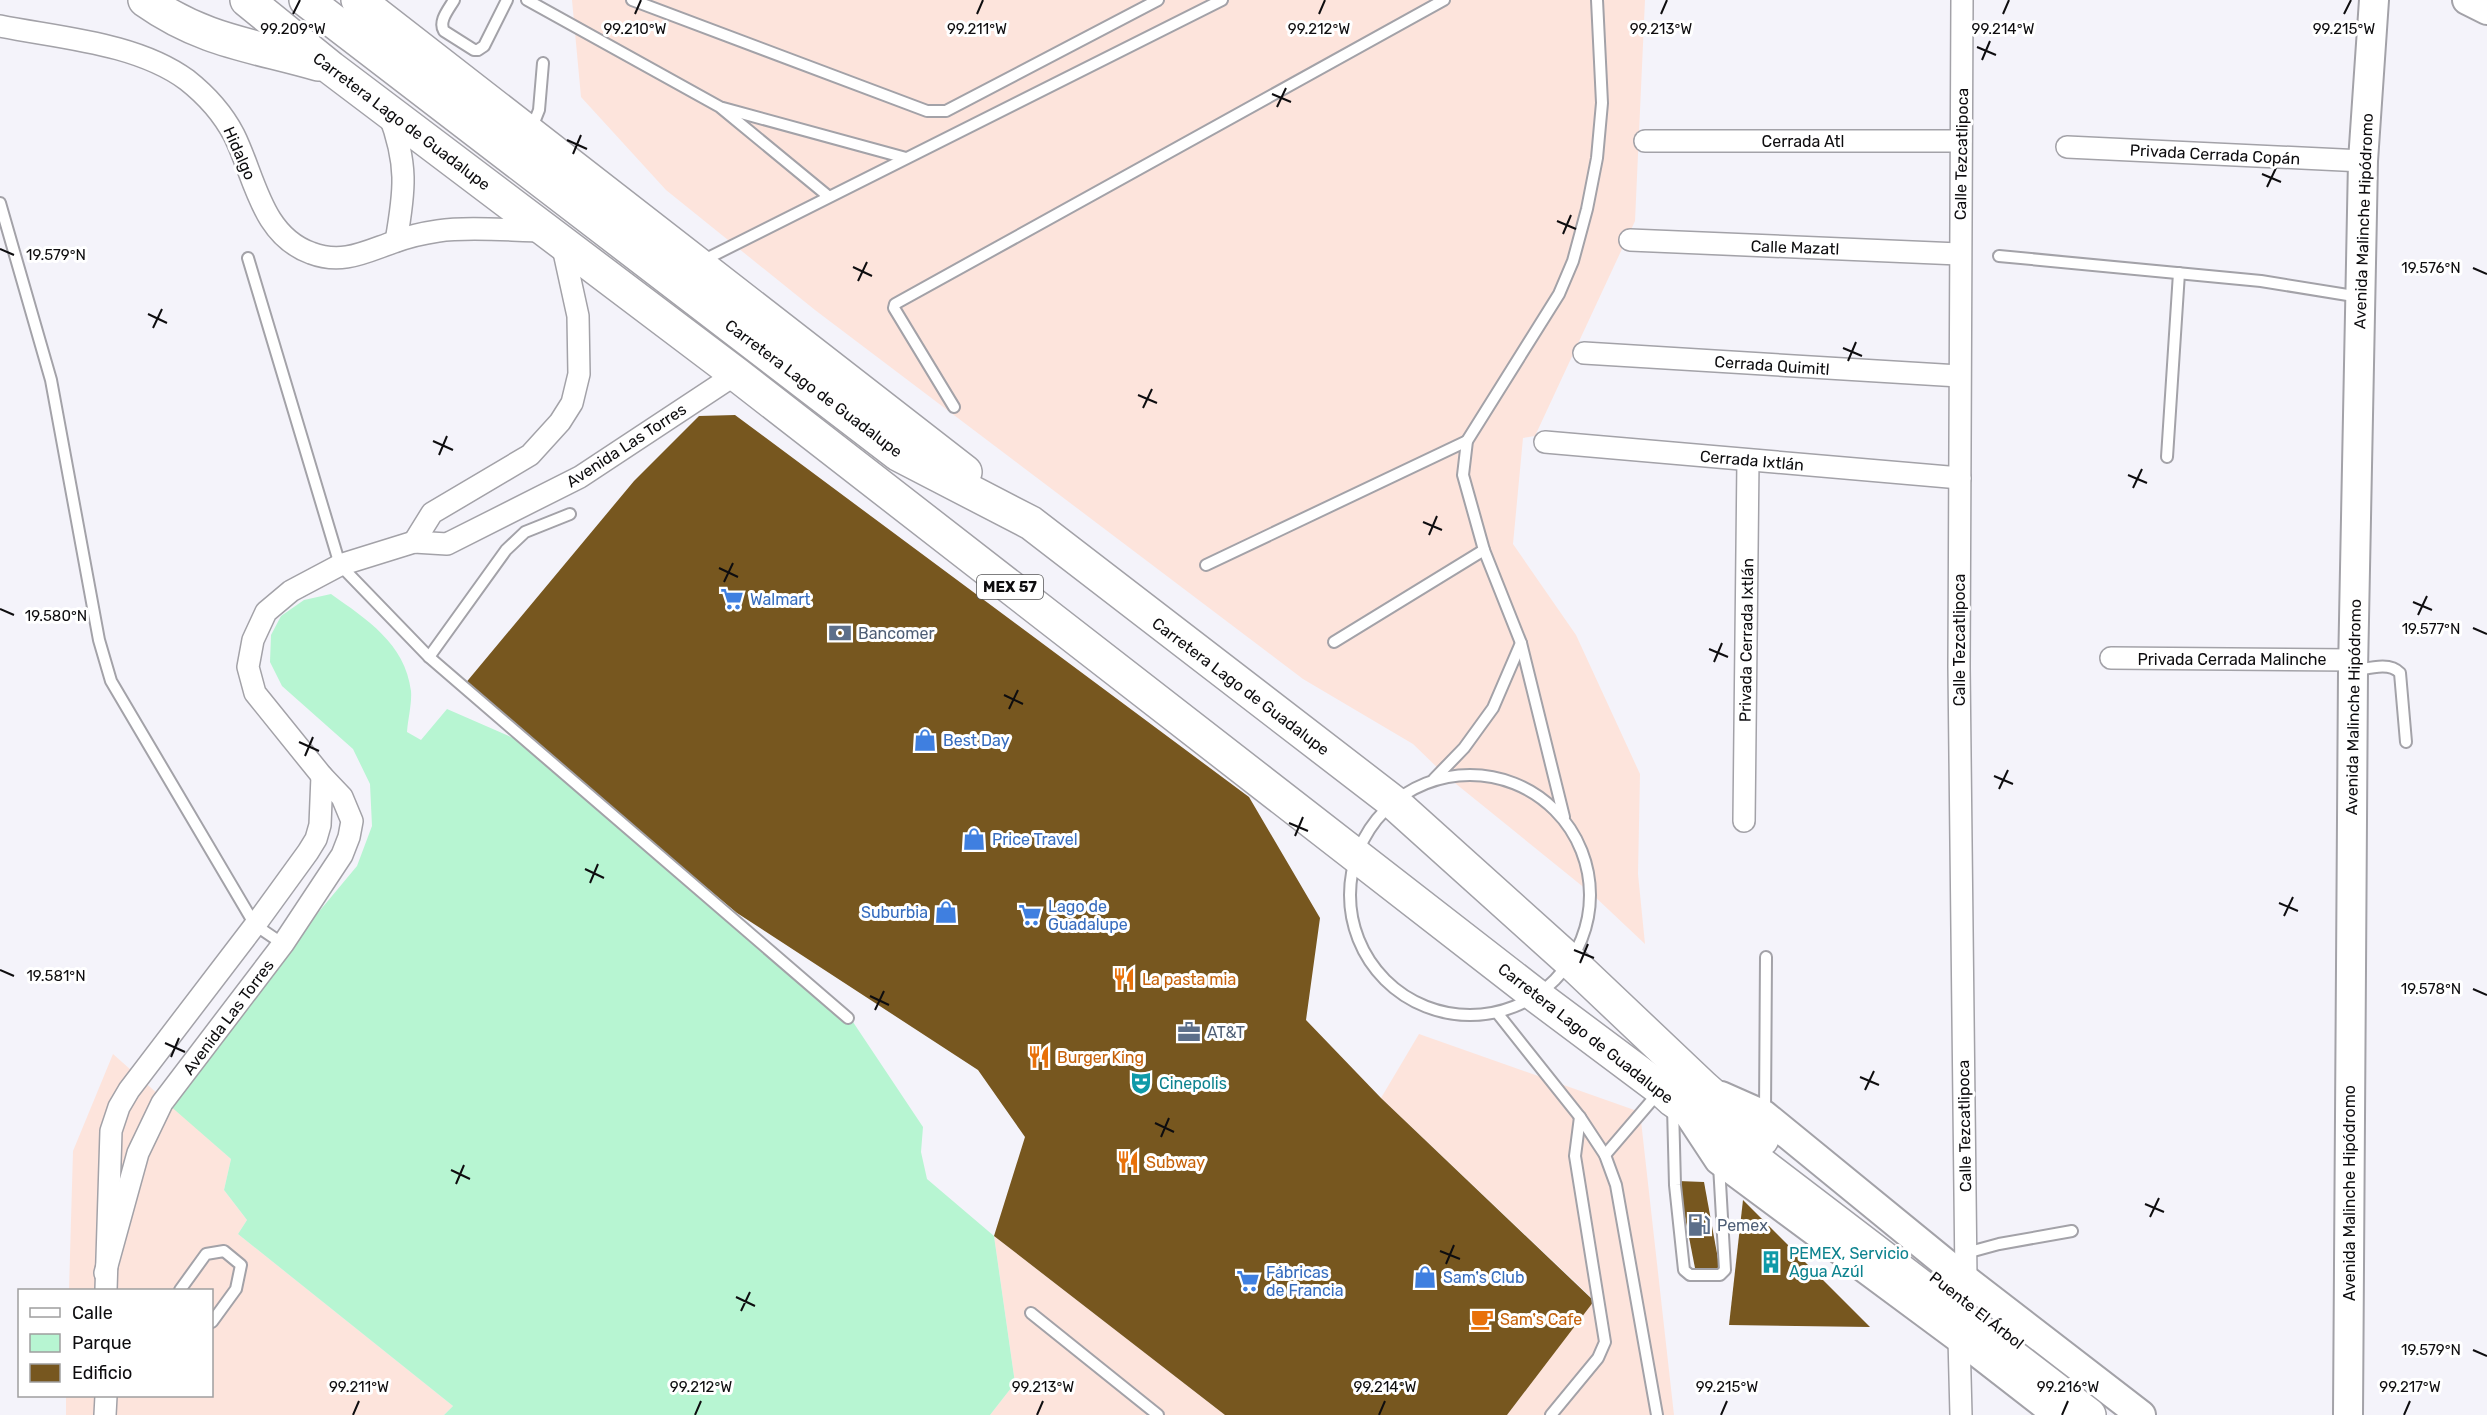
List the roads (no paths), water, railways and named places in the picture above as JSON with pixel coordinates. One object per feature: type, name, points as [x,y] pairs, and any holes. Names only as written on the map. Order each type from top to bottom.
[{"type":"main road","points":[[145,0],[180,23],[216,38],[331,68]]},
{"type":"main road","name":"Carretera Lago de Guadalupe","points":[[247,0],[331,68],[387,108],[736,374],[1538,997],[1681,1097]]},
{"type":"main road","name":"Carretera Lago de Guadalupe","points":[[306,0],[898,454],[1031,523],[1392,801],[1571,962],[1681,1097]]},
{"type":"main road","points":[[358,0],[1031,523]]},
{"type":"main road","name":"Puente El Árbol","points":[[1681,1097],[1715,1129],[1849,1221],[2113,1415]]},
{"type":"main road","name":"Puente El Árbol","points":[[1849,1221],[2089,1415]]},
{"type":"street","name":"Calle Tezcatlipoca","points":[[1962,0],[1959,254],[1959,667],[1966,1267]]},
{"type":"street","name":"Avenida Malinche Hipódromo","points":[[2350,1414],[2353,666],[2363,161],[2374,0]]},
{"type":"street","points":[[2468,0],[2487,10]]},
{"type":"street","name":"Hidalgo","points":[[0,26],[117,49],[140,56],[186,79],[222,115],[234,135],[272,223],[290,241],[309,253],[332,259],[358,256],[396,241],[440,230],[554,237]]},
{"type":"street","points":[[387,108],[400,142],[404,170],[404,198],[396,241]]},
{"type":"street","name":"Cerrada Atl","points":[[1645,141],[1961,141]]},
{"type":"street","name":"Privada Cerrada Copán","points":[[2067,147],[2363,161]]},
{"type":"street","points":[[414,542],[432,513],[530,455],[560,422],[572,402],[579,374],[578,316],[554,237]]},
{"type":"street","name":"Calle Mazatl","points":[[1630,240],[1959,254]]},
{"type":"street","name":"Cerrada Quimitl","points":[[1584,353],[1959,376]]},
{"type":"street","name":"Avenida Las Torres","points":[[106,1282],[138,1153],[162,1103],[283,944],[342,855],[350,837],[352,820],[342,797],[322,776],[255,693],[248,667],[253,640],[266,612],[291,591],[340,565],[414,542],[447,544],[580,477],[736,374]]},
{"type":"street","name":"Cerrada Ixtlán","points":[[1545,442],[1960,478]]},
{"type":"street","name":"Privada Cerrada Ixtlán","points":[[1744,821],[1748,460]]},
{"type":"street","name":"Privada Cerrada Malinche","points":[[2111,658],[2353,666]]},
{"type":"street","name":"Avenida Las Torres","points":[[106,1282],[111,1131],[119,1107],[129,1090],[255,925],[316,838],[320,825],[322,776]]},
{"type":"street","name":"Carretera Lago de Guadalupe","points":[[1681,1097],[1764,1115],[1966,1267],[2141,1415]]},
{"type":"street","name":"Carretera Lago de Guadalupe","points":[[1681,1097],[1719,1160],[1959,1338],[2058,1415]]},
{"type":"street","points":[[1959,1338],[1961,1415]]},
{"type":"lane","points":[[454,0],[441,26],[444,31],[474,50],[478,50],[484,45],[507,0]]},
{"type":"lane","points":[[527,0],[720,107],[828,196]]},
{"type":"lane","points":[[632,0],[927,111],[946,111],[1158,0]]},
{"type":"lane","points":[[697,263],[1222,0]]},
{"type":"lane","points":[[954,407],[894,308],[895,304],[1444,0]]},
{"type":"lane","points":[[1521,643],[1493,708],[1464,748],[1434,779],[1392,801],[1370,825],[1355,854],[1348,896],[1357,939],[1380,976],[1413,1002],[1455,1016],[1498,1014],[1538,997],[1561,977],[1571,962],[1592,907],[1587,859],[1564,817],[1521,643],[1485,550],[1463,475],[1467,441],[1559,294],[1573,261],[1591,188],[1602,104],[1597,0]]},
{"type":"lane","points":[[530,133],[539,110],[543,63]]},
{"type":"lane","points":[[720,107],[906,158]]},
{"type":"lane","points":[[0,203],[51,380],[99,640],[111,681],[255,925],[283,944]]},
{"type":"lane","points":[[1999,256],[2261,281],[2360,297]]},
{"type":"lane","points":[[248,258],[340,565],[429,657],[848,1018]]},
{"type":"lane","points":[[2168,456],[2179,273]]},
{"type":"lane","points":[[1206,565],[1467,441]]},
{"type":"lane","points":[[429,657],[506,550],[525,532],[570,514]]},
{"type":"lane","points":[[1334,642],[1485,550]]},
{"type":"lane","points":[[2353,666],[2395,668],[2400,673],[2406,742]]},
{"type":"lane","points":[[1434,779],[1482,774],[1527,788],[1564,817]]},
{"type":"lane","points":[[1764,1115],[1766,957]]},
{"type":"lane","points":[[1498,1014],[1580,1117],[1605,1155],[1616,1185],[1657,1415]]},
{"type":"lane","points":[[1605,1155],[1681,1097]]},
{"type":"lane","points":[[1681,1097],[1675,1185],[1684,1270],[1690,1275],[1720,1275],[1725,1270],[1719,1160]]},
{"type":"lane","points":[[1551,1415],[1598,1358],[1605,1342],[1575,1156],[1580,1117]]},
{"type":"lane","points":[[1966,1267],[1999,1244],[2072,1231]]},
{"type":"lane","points":[[181,1289],[206,1254],[224,1251],[241,1264],[236,1289],[213,1321]]},
{"type":"lane","points":[[1031,1313],[1158,1415]]},
{"type":"place","name":"Walmart","points":[[732,599]]},
{"type":"place","name":"Bancomer","points":[[840,633]]},
{"type":"place","name":"Best Day","points":[[925,740]]},
{"type":"place","name":"Price Travel","points":[[974,839]]},
{"type":"place","name":"Suburbia","points":[[946,912]]},
{"type":"place","name":"Lago de Guadalupe","points":[[1030,915]]},
{"type":"place","name":"La pasta mia","points":[[1124,979]]},
{"type":"place","name":"AT&T","points":[[1189,1032]]},
{"type":"place","name":"Burger King","points":[[1039,1057]]},
{"type":"place","name":"Cinepolis","points":[[1141,1083]]},
{"type":"place","name":"Subway","points":[[1128,1162]]},
{"type":"place","name":"Pemex","points":[[1699,1225]]},
{"type":"place","name":"PEMEX, Servicio Agua Azúl","points":[[1771,1262]]},
{"type":"place","name":"Sam's Club","points":[[1425,1277]]},
{"type":"place","name":"Fábricas de Francia","points":[[1248,1281]]},
{"type":"place","name":"Sam's Cafe","points":[[1482,1319]]}]
